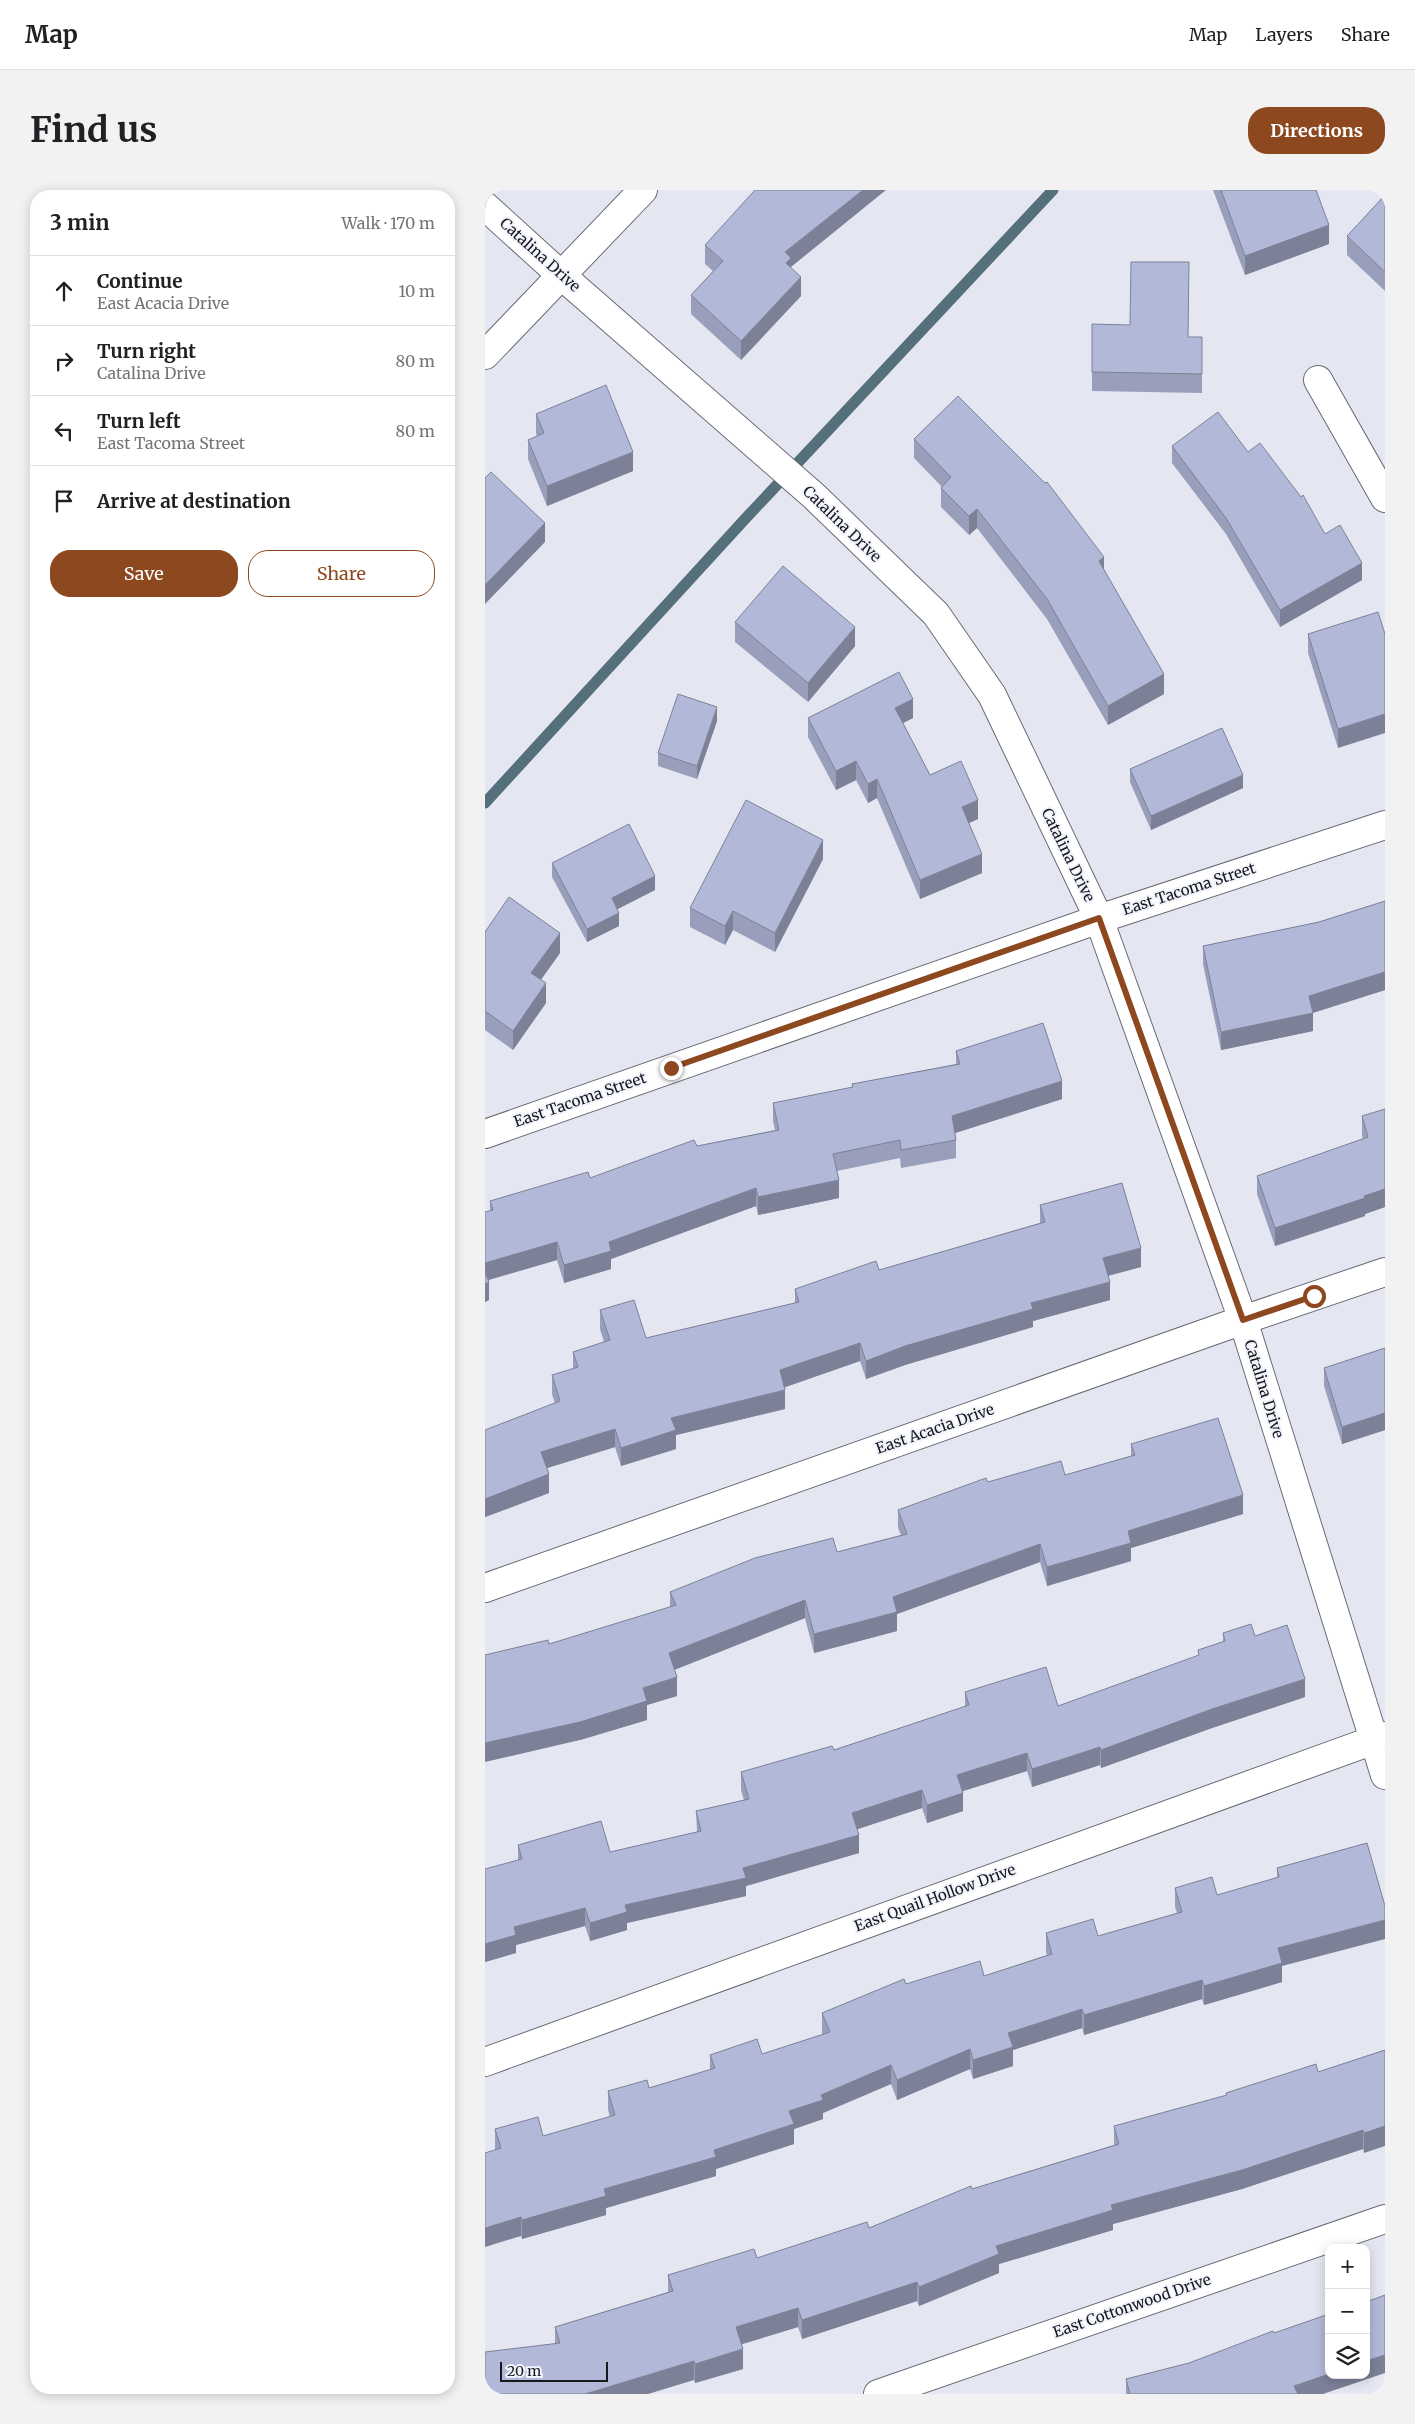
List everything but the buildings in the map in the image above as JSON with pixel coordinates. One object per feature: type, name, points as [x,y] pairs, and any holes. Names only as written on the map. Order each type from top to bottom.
[{"type":"street","points":[[485,355],[643,190]]},
{"type":"street","name":"Catalina Drive","points":[[485,206],[562,276],[814,496],[936,614],[992,695],[1099,918],[1243,1320],[1379,1738],[1385,1774]]},
{"type":"street","points":[[1318,380],[1385,498]]},
{"type":"street","name":"East Tacoma Street","points":[[485,1134],[1099,918],[1385,825]]},
{"type":"street","name":"East Acacia Drive","points":[[485,1588],[1243,1320],[1385,1272]]},
{"type":"street","name":"East Quail Hollow Drive","points":[[485,2062],[1379,1738]]},
{"type":"street","name":"East Cottonwood Drive","points":[[878,2394],[1385,2219]]},
{"type":"waterway","points":[[485,803],[745,519],[1053,190]]},
{"type":"route","points":[[671,1068],[1099,918],[1243,1320],[1314,1296]]}]
